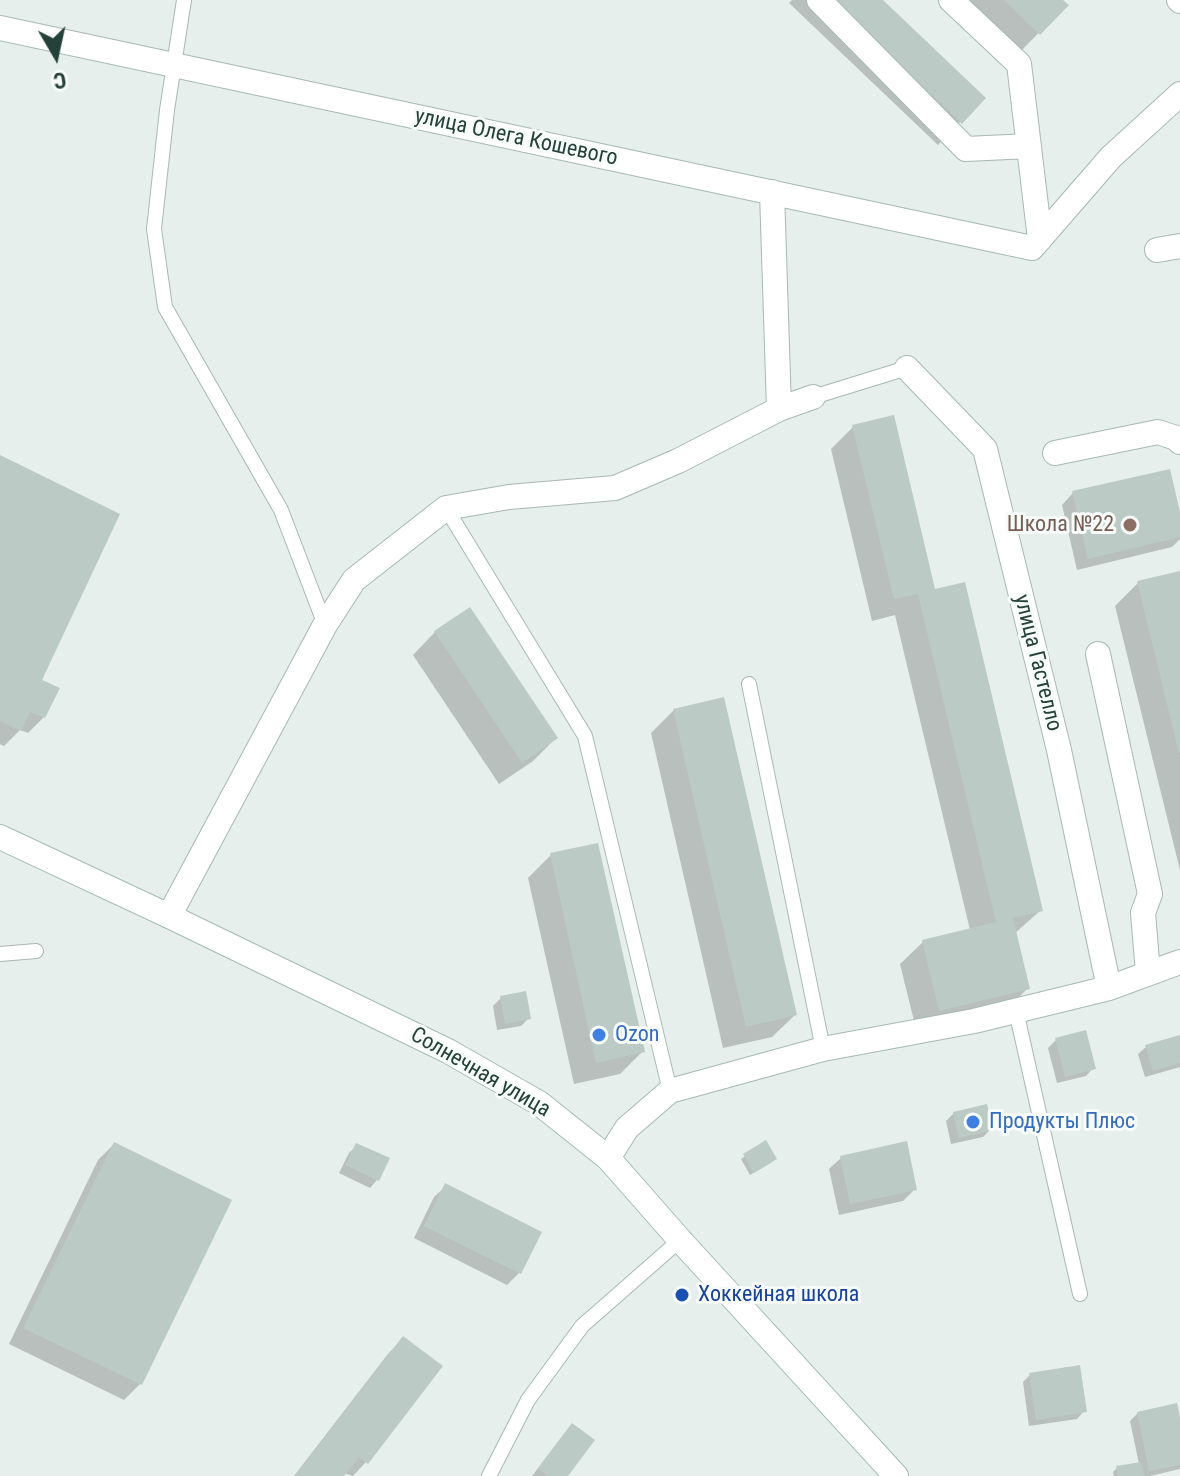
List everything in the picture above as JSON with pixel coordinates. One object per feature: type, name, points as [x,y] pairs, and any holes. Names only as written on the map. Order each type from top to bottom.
[{"type":"street","points":[[819,0],[966,149],[1029,146]]},
{"type":"street","points":[[951,0],[1019,64],[1036,244]]},
{"type":"street","name":"улица Олега Кошевого","points":[[0,28],[772,192],[1036,244]]},
{"type":"street","points":[[1036,244],[1111,157],[1180,94]]},
{"type":"street","points":[[772,192],[779,409]]},
{"type":"street","name":"улица Гастелло","points":[[907,368],[985,449],[1059,750],[1109,988]]},
{"type":"street","points":[[169,916],[325,625],[354,580],[446,508],[509,497],[615,488],[678,461],[779,409],[813,397]]},
{"type":"street","points":[[1055,453],[1158,432],[1180,442]]},
{"type":"street","points":[[1098,654],[1150,894],[1143,913],[1148,973]]},
{"type":"street","name":"Солнечная улица","points":[[0,837],[448,1051],[539,1103],[608,1158],[896,1476]]},
{"type":"street","points":[[608,1158],[627,1128],[670,1091],[823,1049],[1016,1011],[1109,988],[1180,962]]},
{"type":"lane","points":[[184,0],[154,229],[165,307],[281,510],[325,625]]},
{"type":"lane","points":[[813,397],[907,368]]},
{"type":"lane","points":[[446,508],[585,736],[670,1091]]},
{"type":"lane","points":[[749,684],[823,1049]]},
{"type":"lane","points":[[0,954],[36,951]]},
{"type":"lane","points":[[1016,1011],[1080,1294]]},
{"type":"lane","points":[[489,1476],[528,1400],[582,1326],[680,1240]]},
{"type":"building","points":[[832,0],[883,0],[986,98],[962,124]]},
{"type":"building","points":[[1004,0],[1063,0],[1069,5],[1040,35]]},
{"type":"building","points":[[894,415],[935,589],[965,582],[1043,911],[1013,918],[1030,989],[939,1011],[922,940],[996,922],[918,594],[894,599],[852,425]]},
{"type":"building","points":[[0,455],[120,514],[42,680],[60,688],[45,718],[30,712],[21,731],[0,721]]},
{"type":"building","name":"Школа №22","points":[[1170,469],[1180,512],[1180,537],[1088,559],[1072,491]]},
{"type":"building","points":[[1180,571],[1180,753],[1179,753],[1137,581]]},
{"type":"building","points":[[470,607],[558,738],[522,763],[434,631]]},
{"type":"building","points":[[724,697],[797,1015],[746,1027],[673,709]]},
{"type":"building","points":[[598,843],[645,1052],[596,1063],[550,853]]},
{"type":"building","points":[[526,991],[531,1019],[505,1024],[500,996]]},
{"type":"building","points":[[1086,1030],[1096,1069],[1065,1077],[1055,1038]]},
{"type":"building","points":[[1180,1035],[1180,1063],[1153,1071],[1145,1045]]},
{"type":"building","points":[[987,1104],[993,1130],[959,1138],[953,1112]]},
{"type":"building","points":[[766,1140],[777,1159],[754,1173],[743,1154]]},
{"type":"building","points":[[907,1141],[917,1190],[850,1204],[840,1156]]},
{"type":"building","points":[[114,1142],[232,1200],[142,1385],[23,1328]]},
{"type":"building","points":[[356,1143],[390,1158],[379,1181],[345,1165]]},
{"type":"building","points":[[445,1183],[542,1232],[521,1274],[424,1226]]},
{"type":"building","points":[[403,1336],[443,1366],[368,1464],[359,1457],[344,1476],[295,1476]]},
{"type":"building","points":[[1080,1365],[1087,1412],[1036,1420],[1029,1373]]},
{"type":"building","points":[[1177,1403],[1180,1465],[1149,1471],[1137,1412]]},
{"type":"building","points":[[572,1423],[595,1440],[568,1476],[548,1476],[538,1468]]},
{"type":"building","points":[[1141,1462],[1144,1476],[1118,1476],[1116,1466]]},
{"type":"place","name":"Школа №22","points":[[1130,525]]},
{"type":"place","name":"Ozon","points":[[599,1035]]},
{"type":"place","name":"Продукты Плюс","points":[[973,1122]]},
{"type":"place","name":"Хоккейная школа","points":[[682,1295]]}]
